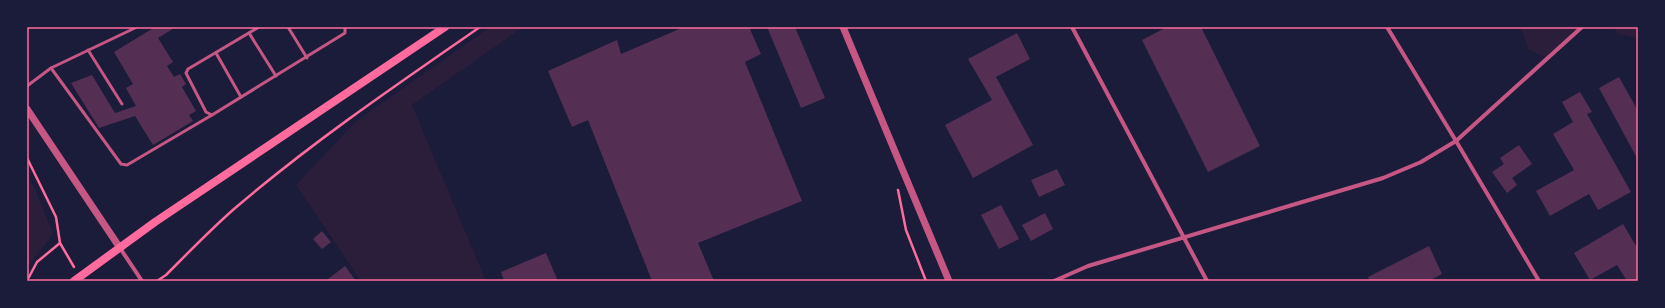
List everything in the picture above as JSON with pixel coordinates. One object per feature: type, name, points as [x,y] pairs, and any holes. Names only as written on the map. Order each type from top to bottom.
[{"type":"main road","points":[[77,279],[155,222],[444,27]]},
{"type":"street","points":[[843,27],[949,281]]},
{"type":"street","points":[[1072,27],[1207,281]]},
{"type":"street","points":[[1387,27],[1539,281]]},
{"type":"street","points":[[1054,281],[1088,266],[1184,236],[1383,178],[1422,162],[1456,141],[1582,27]]},
{"type":"street","points":[[27,110],[142,281]]},
{"type":"lane","points":[[27,86],[51,68],[137,27]]},
{"type":"lane","points":[[212,115],[206,112],[186,73],[188,69],[259,27]]},
{"type":"lane","points":[[288,27],[307,58]]},
{"type":"lane","points":[[51,68],[121,164],[127,165],[307,58],[345,33],[345,27]]},
{"type":"lane","points":[[249,33],[276,76]]},
{"type":"lane","points":[[88,50],[122,104]]},
{"type":"lane","points":[[216,53],[241,97]]},
{"type":"path","points":[[156,281],[166,274],[234,210],[279,172],[387,91],[480,27]]},
{"type":"path","points":[[27,158],[56,217],[60,243],[77,279]]},
{"type":"path","points":[[896,184],[906,230],[926,281]]},
{"type":"path","points":[[27,278],[37,262],[60,243]]},
{"type":"shaded area","points":[[490,27],[523,27],[412,105],[486,281],[361,281],[296,185],[355,122]]},
{"type":"shaded area","points":[[1520,27],[1582,27],[1547,58],[1529,50]]},
{"type":"shaded area","points":[[1613,27],[1638,27],[1638,38],[1618,34]]},
{"type":"shaded area","points":[[27,175],[36,191],[53,234],[27,268]]},
{"type":"building","points":[[155,27],[176,27],[158,38],[173,62],[167,66],[174,77],[180,74],[186,84],[182,87],[196,111],[189,115],[193,121],[153,145],[135,116],[99,128],[71,83],[92,75],[115,113],[136,106],[126,88],[133,84],[114,52]]},
{"type":"building","points":[[684,27],[749,27],[761,54],[745,62],[802,201],[698,243],[714,281],[652,281],[588,120],[572,127],[548,71],[617,40],[621,54]]},
{"type":"building","points":[[767,27],[795,27],[825,98],[801,108]]},
{"type":"building","points":[[1167,27],[1201,27],[1260,146],[1208,172],[1142,40]]},
{"type":"building","points":[[1017,33],[1030,59],[996,77],[1033,145],[973,178],[945,125],[992,100],[968,59]]},
{"type":"building","points":[[1619,77],[1638,111],[1638,160],[1599,88]]},
{"type":"building","points":[[1580,92],[1592,112],[1587,114],[1631,192],[1598,210],[1589,194],[1550,216],[1536,191],[1574,170],[1553,134],[1573,122],[1562,102]]},
{"type":"building","points":[[1519,145],[1532,164],[1512,178],[1517,185],[1507,193],[1492,172],[1504,164],[1500,158]]},
{"type":"building","points":[[1057,169],[1065,185],[1039,197],[1031,180]]},
{"type":"building","points":[[1001,205],[1019,239],[999,249],[981,215]]},
{"type":"building","points":[[1045,213],[1053,229],[1031,241],[1022,225]]},
{"type":"building","points":[[1623,224],[1636,246],[1638,244],[1638,281],[1627,281],[1617,265],[1590,280],[1574,253]]},
{"type":"building","points":[[322,231],[331,242],[322,249],[313,239]]},
{"type":"building","points":[[1429,246],[1442,274],[1429,281],[1370,281],[1368,277]]},
{"type":"building","points":[[546,253],[558,281],[504,281],[501,272]]},
{"type":"building","points":[[345,266],[356,281],[329,281],[328,279]]}]
